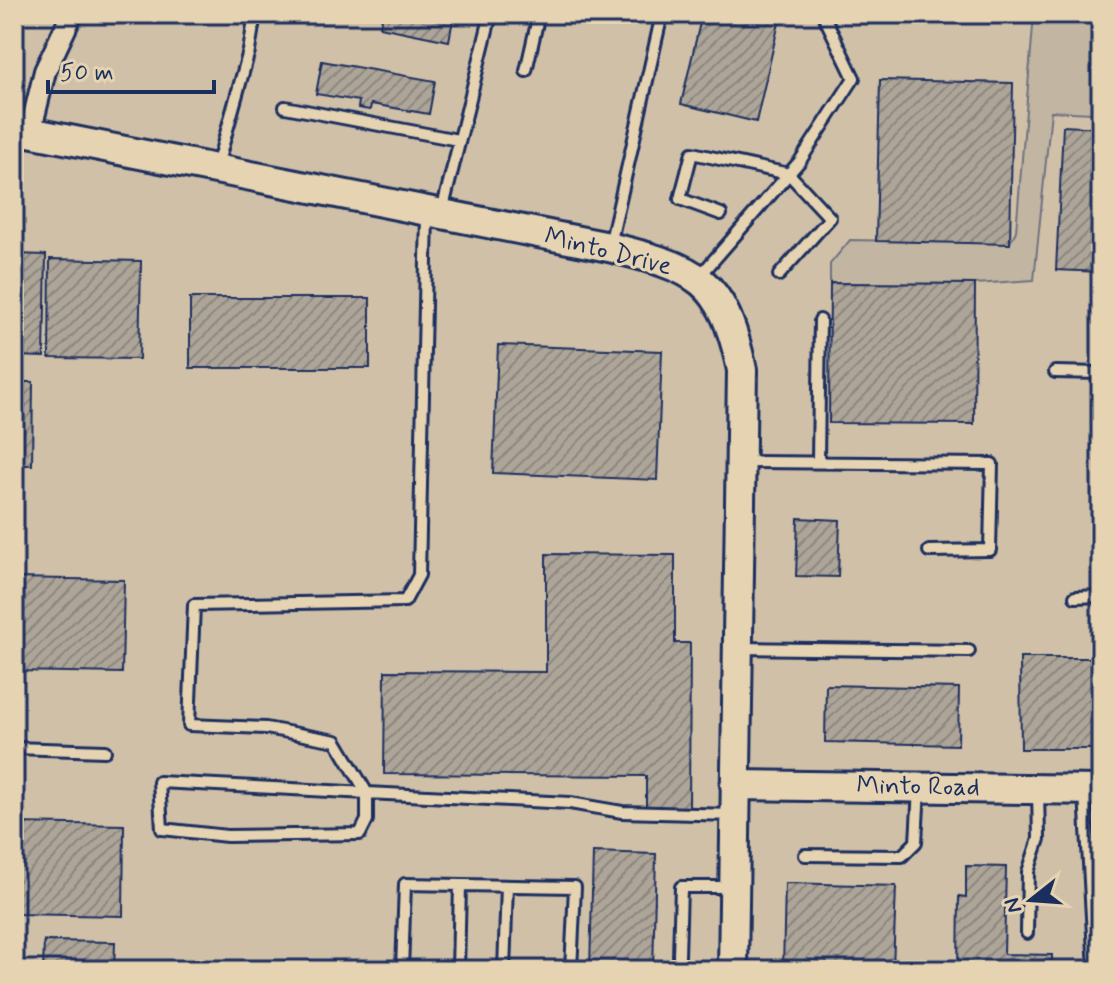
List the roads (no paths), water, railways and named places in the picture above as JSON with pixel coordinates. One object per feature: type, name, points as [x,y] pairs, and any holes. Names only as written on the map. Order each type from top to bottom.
[{"type":"street","points":[[22,131],[45,71],[72,14]]},
{"type":"street","name":"Minto Drive","points":[[22,131],[609,247],[667,262],[698,279],[718,299],[732,326],[742,370],[733,970]]},
{"type":"street","name":"Minto Road","points":[[735,785],[1093,790]]},
{"type":"lane","points":[[216,168],[249,51],[255,14]]},
{"type":"lane","points":[[491,14],[458,140],[434,212],[419,575],[405,601],[194,605],[189,725],[266,728],[336,741],[367,793],[367,820],[360,834],[227,836],[162,829],[159,782],[367,793],[570,803],[622,812],[735,815]]},
{"type":"lane","points":[[526,71],[539,14]]},
{"type":"lane","points":[[609,247],[662,14]]},
{"type":"lane","points":[[698,279],[789,174],[854,78],[823,14]]},
{"type":"lane","points":[[285,107],[458,140]]},
{"type":"lane","points":[[721,214],[680,199],[692,153],[789,174],[830,218],[779,275]]},
{"type":"lane","points":[[818,460],[820,320]]},
{"type":"lane","points":[[1055,372],[1101,373]]},
{"type":"lane","points":[[741,462],[818,460],[992,464],[990,550],[929,551]]},
{"type":"lane","points":[[1075,597],[1101,596]]},
{"type":"lane","points":[[738,648],[969,651]]},
{"type":"lane","points":[[14,748],[105,751]]},
{"type":"lane","points":[[805,855],[902,856],[916,842],[919,786]]},
{"type":"lane","points":[[1027,933],[1028,872],[1039,839],[1038,789]]},
{"type":"lane","points":[[1093,790],[1095,970]]},
{"type":"lane","points":[[402,970],[405,884],[575,887],[571,970]]},
{"type":"lane","points":[[458,970],[460,885]]},
{"type":"lane","points":[[504,970],[507,886]]},
{"type":"lane","points":[[679,956],[681,887],[734,887]]}]
